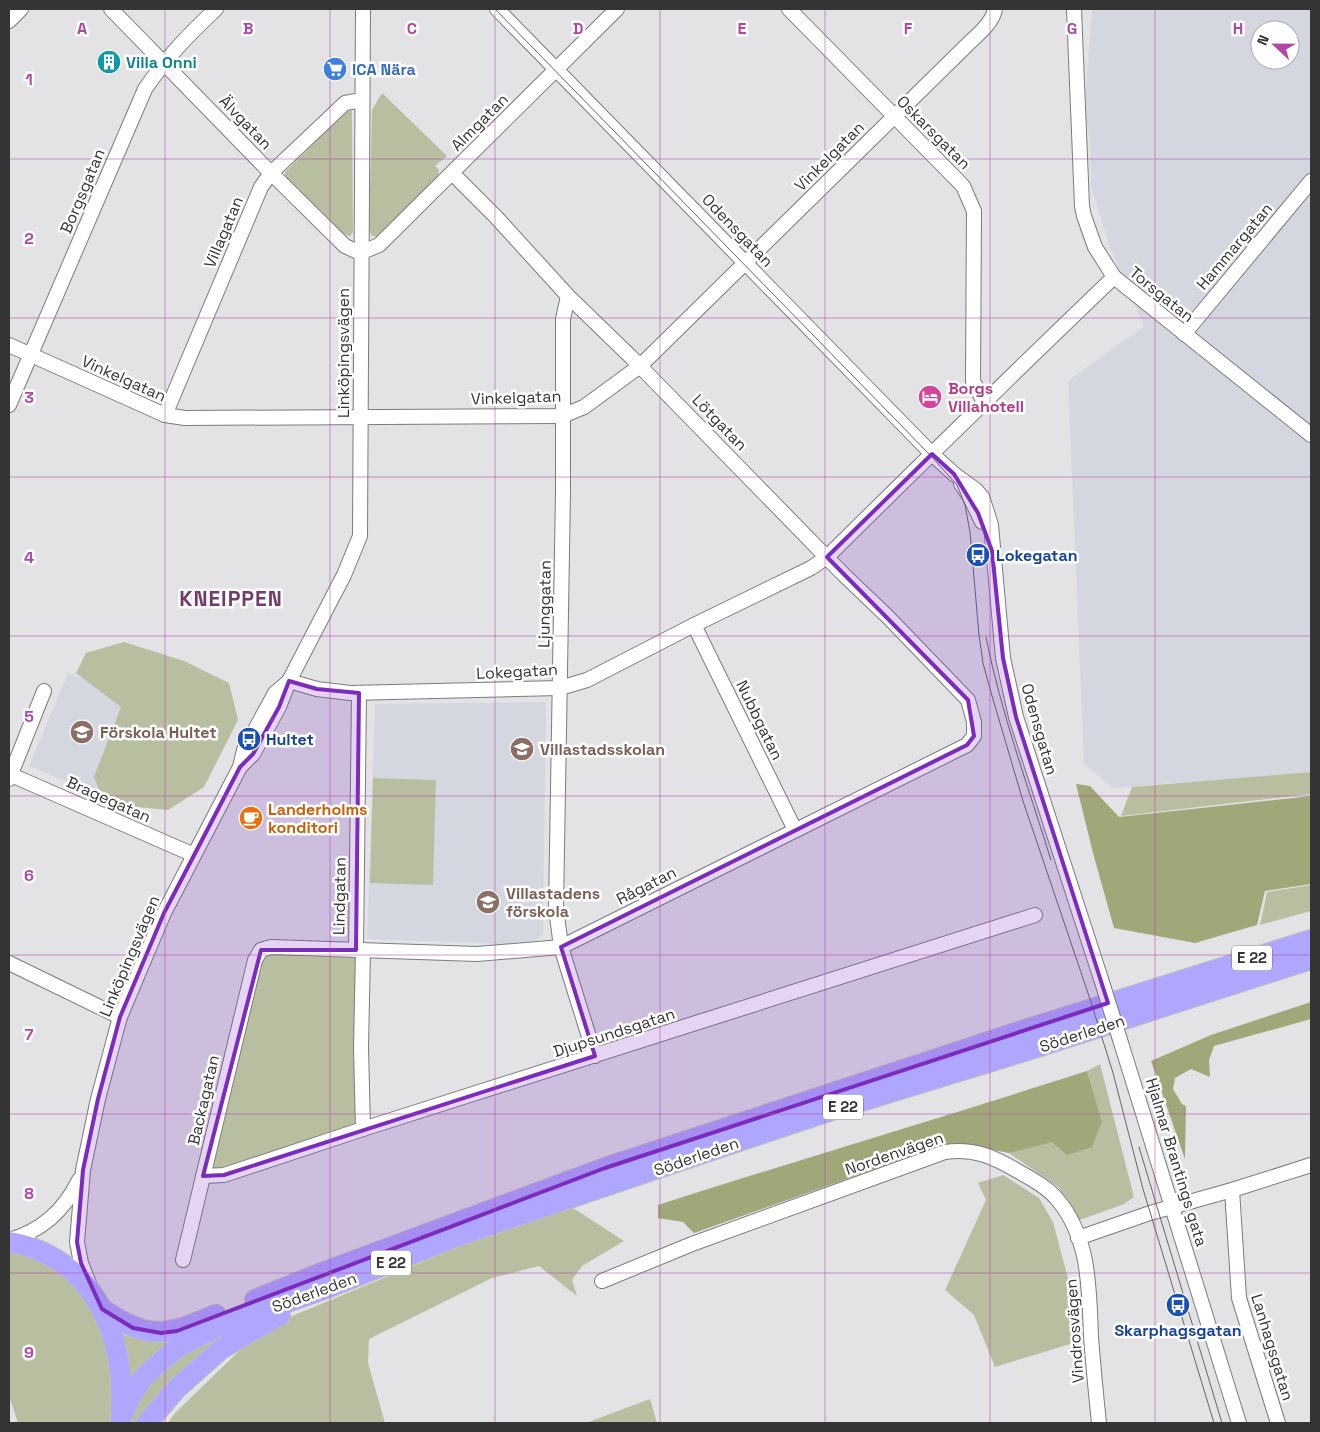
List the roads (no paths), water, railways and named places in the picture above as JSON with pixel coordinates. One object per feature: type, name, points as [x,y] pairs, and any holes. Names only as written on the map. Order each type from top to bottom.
[{"type":"highway","name":"Söderleden","points":[[102,1310],[118,1320],[146,1332],[161,1333],[177,1330],[331,1269],[605,1168],[1193,976],[1311,940]]},
{"type":"highway","name":"Söderleden","points":[[120,1421],[143,1378],[177,1348],[216,1327],[327,1288],[455,1237],[829,1111],[1032,1049],[1311,959]]},
{"type":"highway","points":[[9,1241],[26,1244],[54,1257],[70,1267],[92,1291],[112,1334],[118,1358],[122,1397],[120,1421]]},
{"type":"highway","name":"E 22","points":[[147,1423],[176,1389],[221,1349],[251,1330],[327,1288]]},
{"type":"street","points":[[9,21],[21,9]]},
{"type":"street","name":"Älvgatan","points":[[110,9],[344,246],[360,253]]},
{"type":"street","name":"Borgsgatan","points":[[9,405],[145,89],[185,37],[216,9]]},
{"type":"street","name":"Linköpingsvägen","points":[[92,1291],[81,1263],[77,1242],[83,1170],[98,1099],[120,1017],[164,913],[240,767],[253,754],[284,698],[289,681],[344,574],[360,536],[360,253],[363,9]]},
{"type":"street","name":"Odensgatan","points":[[497,9],[932,454],[954,474],[970,498],[978,513],[992,551],[1003,658],[1016,717],[1080,912]]},
{"type":"street","name":"Almgatan","points":[[360,253],[380,245],[617,9]]},
{"type":"street","name":"Oskarsgatan","points":[[789,9],[963,186],[974,210],[973,381],[984,402]]},
{"type":"street","name":"Vinkelgatan","points":[[9,346],[165,415],[185,418],[562,416],[584,407],[640,366],[835,176],[984,27],[996,12],[996,9]]},
{"type":"street","name":"Torsgatan","points":[[1074,9],[1084,216],[1095,246],[1114,277],[1311,435]]},
{"type":"street","name":"Villagatan","points":[[165,415],[261,187],[271,173],[345,103],[362,100]]},
{"type":"street","name":"Lötgatan","points":[[452,173],[496,217],[568,296],[640,366],[888,617],[963,696]]},
{"type":"street","name":"Hammargatan","points":[[1184,334],[1311,181]]},
{"type":"street","name":"Lokegatan","points":[[289,681],[317,689],[358,693],[560,688],[587,680],[811,568],[827,557],[1114,277]]},
{"type":"street","name":"Ljunggatan","points":[[568,296],[563,319],[563,492],[556,908],[560,947],[595,1056]]},
{"type":"street","name":"Nubbgatan","points":[[694,625],[795,830]]},
{"type":"street","points":[[9,776],[44,691]]},
{"type":"street","name":"Lindgatan","points":[[358,693],[363,1129]]},
{"type":"street","name":"Rågatan","points":[[261,950],[271,947],[476,954],[560,947],[967,745],[974,736],[974,722],[968,700],[963,696]]},
{"type":"street","name":"Bragegatan","points":[[9,776],[194,856]]},
{"type":"street","name":"Hjalmar Brantings gata","points":[[1080,912],[1239,1423]]},
{"type":"street","name":"Djupsundsgatan","points":[[203,1176],[224,1175],[1035,915]]},
{"type":"street","name":"Backagatan","points":[[183,1260],[255,960],[261,950]]},
{"type":"street","points":[[9,963],[120,1017]]},
{"type":"street","name":"Nordenvägen","points":[[602,1281],[692,1244],[826,1195],[945,1152],[962,1150],[980,1153],[1007,1165],[1041,1186],[1055,1197],[1063,1207],[1078,1238]]},
{"type":"street","points":[[1078,1238],[1172,1206],[1232,1190],[1311,1164]]},
{"type":"street","name":"Linköpingsvägen","points":[[9,1241],[24,1236],[52,1219],[72,1195],[83,1170]]},
{"type":"street","name":"Lanhagsgatan","points":[[1232,1190],[1239,1298],[1278,1423]]},
{"type":"street","name":"Vindrosvägen","points":[[1078,1238],[1086,1262],[1089,1281],[1098,1423]]},
{"type":"tram line","points":[[495,9],[931,456],[957,485],[965,505],[970,532],[979,635],[983,663],[990,689],[1023,801],[1113,1073],[1143,1189],[1214,1423]]},
{"type":"tram line","points":[[986,637],[999,694],[1051,860]]},
{"type":"tram line","points":[[1139,1147],[1222,1423]]},
{"type":"place","name":"Villa Onni","points":[[109,62]]},
{"type":"place","name":"ICA Nära","points":[[335,69]]},
{"type":"place","name":"Borgs Villahotell","points":[[930,397]]},
{"type":"place","name":"Lokegatan","points":[[978,555]]},
{"type":"place","name":"Förskola Hultet","points":[[82,732]]},
{"type":"place","name":"Hultet","points":[[249,739]]},
{"type":"place","name":"Villastadsskolan","points":[[522,749]]},
{"type":"place","name":"Landerholms konditori","points":[[251,818]]},
{"type":"place","name":"Villastadens förskola","points":[[488,902]]},
{"type":"place","name":"Skarphagsgatan","points":[[1178,1305]]},
{"type":"district","name":"KNEIPPEN","points":[[231,599]]}]
